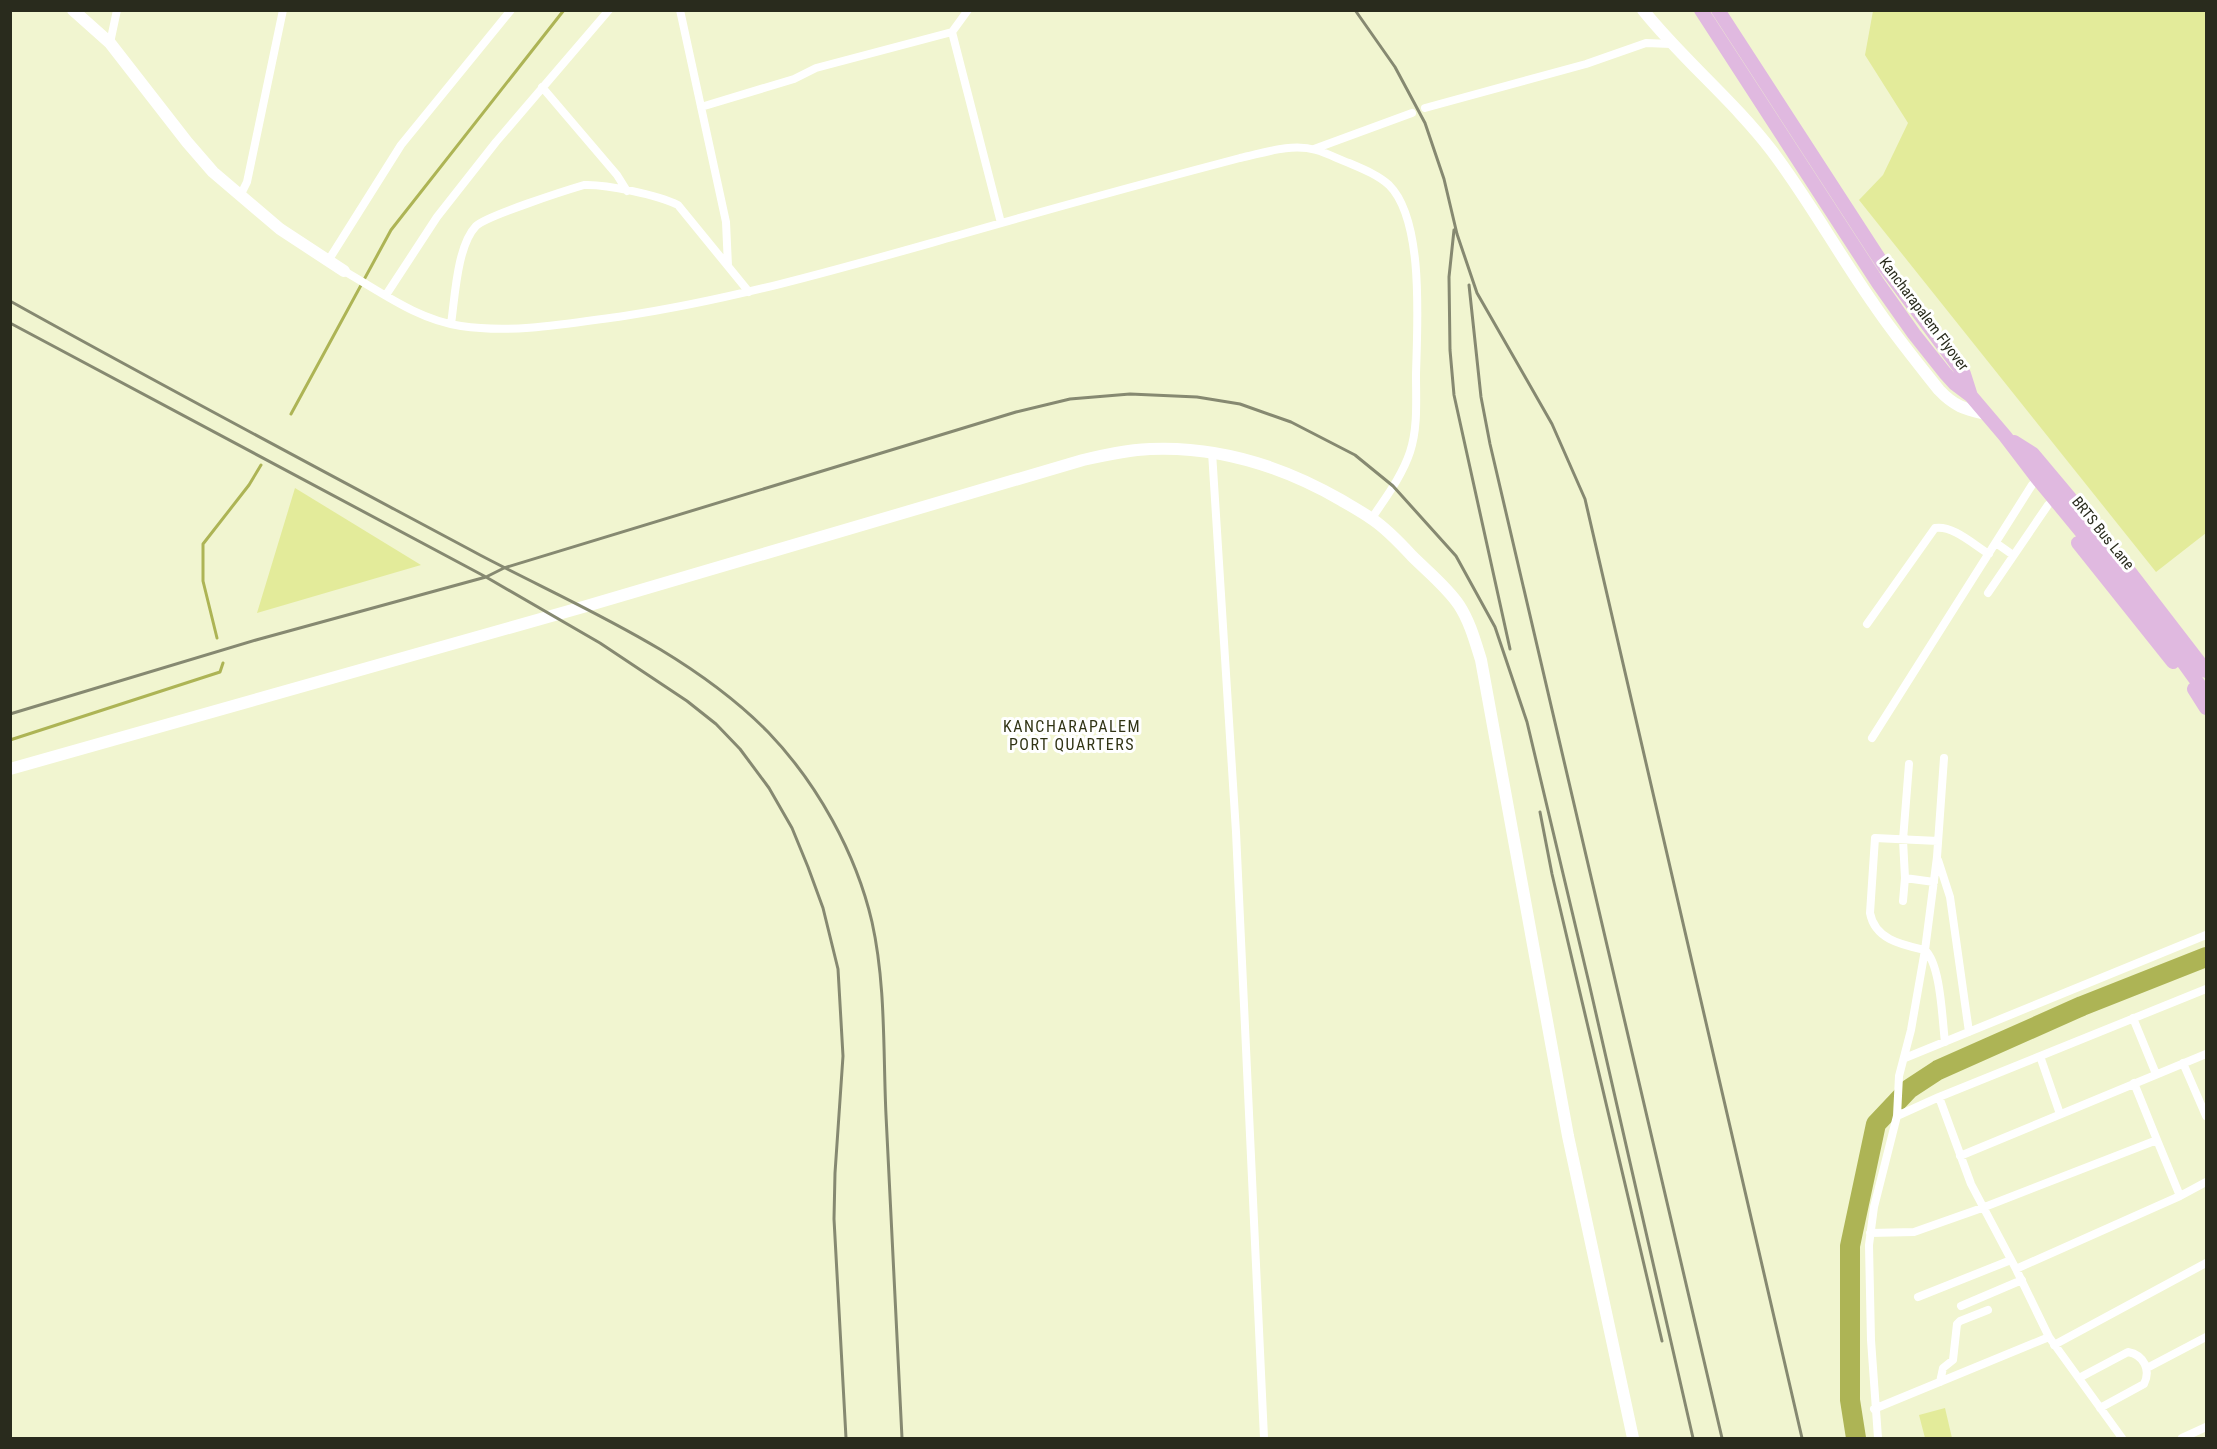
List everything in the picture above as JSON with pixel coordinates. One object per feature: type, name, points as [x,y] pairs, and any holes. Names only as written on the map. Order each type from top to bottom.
[{"type":"main road","name":"Kancharapalem Flyover","points":[[1701,10],[1888,298],[1945,374],[1971,396]]},
{"type":"main road","name":"Kancharapalem Flyover","points":[[1718,10],[1884,267],[1957,364],[1967,382],[1971,396]]},
{"type":"main road","name":"BRTS Bus Lane","points":[[1971,396],[2144,608],[2206,694]]},
{"type":"main road","points":[[2005,436],[2017,465],[2191,685],[2206,708]]},
{"type":"main road","points":[[2005,436],[2033,454],[2106,541],[2206,671]]},
{"type":"street","points":[[73,10],[110,43],[213,172],[280,230],[386,295],[423,315],[451,324],[496,328],[572,323],[685,307],[832,271],[1001,223],[1284,148],[1313,149],[1358,166],[1375,174],[1389,186],[1399,200],[1408,224],[1412,246],[1418,308],[1414,435],[1404,466],[1372,518]]},
{"type":"street","points":[[110,43],[117,10]]},
{"type":"street","points":[[240,196],[247,182],[283,10]]},
{"type":"street","points":[[328,261],[401,145],[511,10]]},
{"type":"street","points":[[386,295],[436,217],[542,87],[609,10]]},
{"type":"street","points":[[680,10],[726,222],[728,266]]},
{"type":"street","points":[[701,107],[794,79],[816,68],[952,32],[968,10]]},
{"type":"street","points":[[1643,10],[1671,44],[1733,106],[1770,149],[1872,303],[1939,390],[1950,402],[1959,407],[1986,414]]},
{"type":"street","points":[[1646,43],[1654,25]]},
{"type":"street","points":[[952,32],[1001,223]]},
{"type":"street","points":[[1425,108],[1586,64],[1646,43],[1671,44]]},
{"type":"street","points":[[542,87],[617,175],[627,191]]},
{"type":"street","points":[[1313,149],[1412,113]]},
{"type":"street","points":[[451,324],[463,249],[476,226],[584,185],[627,191],[678,205],[749,292]]},
{"type":"street","points":[[10,769],[592,604],[1045,470],[1117,453],[1149,449],[1212,452],[1276,468],[1312,484],[1372,518],[1458,604],[1469,623],[1481,660],[1568,1136],[1633,1438]]},
{"type":"street","points":[[1212,452],[1236,832],[1264,1438]]},
{"type":"street","points":[[1872,738],[2032,485]]},
{"type":"street","points":[[1988,593],[2048,505]]},
{"type":"street","points":[[1868,624],[1935,528],[1946,528],[1989,554]]},
{"type":"street","points":[[1996,543],[2013,555]]},
{"type":"street","points":[[1878,1438],[1874,1409],[1870,1233],[1897,1112],[1899,1076],[1905,1058],[1925,950],[1937,857],[1944,758]]},
{"type":"street","points":[[1903,902],[1905,878],[1903,840],[1910,764]]},
{"type":"street","points":[[1938,841],[1875,838],[1871,893],[1872,921],[1888,939],[1925,950],[1932,961],[1945,1042]]},
{"type":"street","points":[[1937,857],[1950,897],[1969,1032]]},
{"type":"street","points":[[1905,878],[1934,882]]},
{"type":"street","points":[[1905,1058],[2206,935]]},
{"type":"street","points":[[1897,1112],[1940,1097],[2206,989]]},
{"type":"street","points":[[2133,1018],[2156,1074]]},
{"type":"street","points":[[1960,1155],[2206,1054]]},
{"type":"street","points":[[2040,1056],[2060,1114]]},
{"type":"street","points":[[2183,1063],[2206,1116]]},
{"type":"street","points":[[2134,1083],[2180,1196]]},
{"type":"street","points":[[1940,1097],[1960,1155],[1982,1208],[2022,1280],[2049,1337],[2122,1438]]},
{"type":"street","points":[[1870,1233],[1914,1232],[2157,1140]]},
{"type":"street","points":[[2016,1269],[2180,1196],[2206,1182]]},
{"type":"street","points":[[1918,1297],[2011,1260]]},
{"type":"street","points":[[2054,1345],[2206,1263]]},
{"type":"street","points":[[1961,1306],[2022,1280]]},
{"type":"street","points":[[1940,1382],[1943,1368],[1953,1360],[1957,1324],[1988,1310]]},
{"type":"street","points":[[1874,1409],[2049,1337]]},
{"type":"street","points":[[2147,1368],[2206,1337]]},
{"type":"street","points":[[2079,1378],[2128,1352],[2136,1353],[2141,1358],[2147,1368],[2144,1384],[2100,1408]]},
{"type":"street","points":[[2182,1438],[2206,1427]]},
{"type":"green space","points":[[1873,11],[2206,11],[2206,533],[2156,572],[1859,200],[1883,175],[1908,123],[1865,55]]},
{"type":"green space","points":[[295,488],[421,565],[257,613]]},
{"type":"green space","points":[[1945,1408],[1952,1438],[1925,1438],[1919,1415]]},
{"type":"waterway","points":[[291,414],[391,230],[564,10]]},
{"type":"waterway","points":[[217,638],[203,581],[203,544],[249,485],[261,465]]},
{"type":"waterway","points":[[10,740],[220,672],[223,663]]},
{"type":"waterway","points":[[1856,1438],[1850,1400],[1850,1246],[1876,1124],[1909,1089],[1938,1070],[2082,1006],[2206,957]]},
{"type":"railway","points":[[1355,10],[1395,67],[1425,123],[1444,179],[1457,234],[1477,293],[1552,424],[1585,499],[1802,1438]]},
{"type":"railway","points":[[1454,230],[1449,277],[1450,350],[1454,395],[1510,649]]},
{"type":"railway","points":[[1469,285],[1481,397],[1490,444],[1722,1438]]},
{"type":"railway","points":[[10,301],[480,555],[594,612],[668,654],[737,703],[786,752],[818,796],[845,845],[856,870],[872,922],[880,970],[883,1018],[902,1438]]},
{"type":"railway","points":[[10,323],[486,577],[600,643],[687,701],[716,724],[740,749],[769,788],[792,828],[823,908],[838,969],[843,1056],[834,1219],[846,1438]]},
{"type":"railway","points":[[10,714],[256,640],[486,577],[504,568],[1016,412],[1070,399],[1130,394],[1197,397],[1240,404],[1291,422],[1355,455],[1393,486],[1456,556],[1495,627],[1527,722],[1693,1438]]},
{"type":"railway","points":[[1540,812],[1552,874],[1662,1341]]},
{"type":"district","name":"KANCHARAPALEM PORT QUARTERS","points":[[1072,735]]}]
